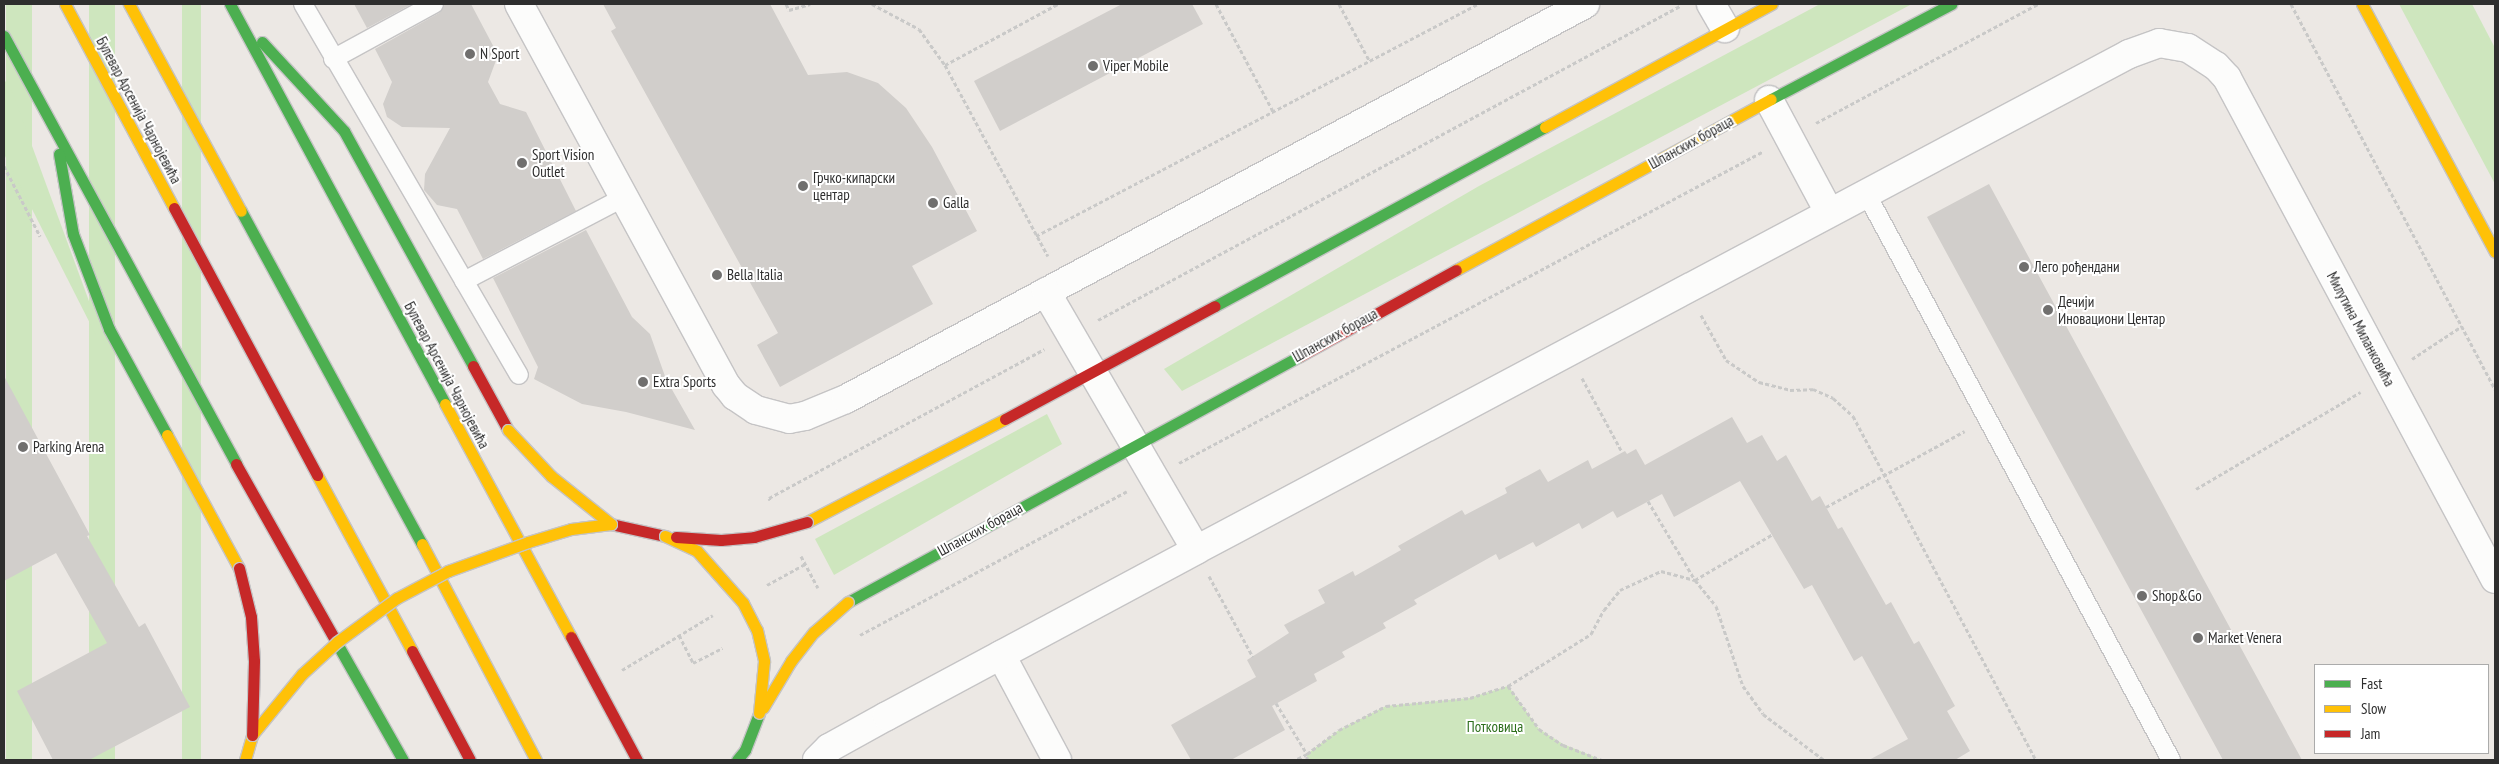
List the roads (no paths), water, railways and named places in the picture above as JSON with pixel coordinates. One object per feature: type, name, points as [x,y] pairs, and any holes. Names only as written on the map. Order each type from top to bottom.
[{"type":"main road","name":"Булевар Арсенија Чарнојевића","points":[[65,4],[470,760]]},
{"type":"main road","points":[[129,4],[361,430],[536,760]]},
{"type":"main road","points":[[252,735],[302,674],[337,642],[397,598],[448,571],[528,542],[571,529],[612,524],[665,536],[729,540],[780,532],[807,522],[1092,372],[1772,4]]},
{"type":"main road","name":"Шпанских бораца","points":[[760,713],[791,661],[814,632],[848,602],[1769,100],[1951,4]]},
{"type":"main road","points":[[2362,5],[2495,252]]},
{"type":"main road","name":"Булевар Арсенија Чарнојевића","points":[[233,9],[637,760]]},
{"type":"main road","points":[[233,9],[344,131],[508,430],[551,476],[612,524]]},
{"type":"main road","points":[[4,36],[276,537],[403,760]]},
{"type":"main road","points":[[55,130],[73,234],[109,329],[239,568],[251,617],[254,661],[252,735],[245,760]]},
{"type":"main road","points":[[665,536],[696,551],[724,577],[743,602],[757,630],[764,661],[760,713],[745,755],[737,760]]},
{"type":"street","points":[[519,4],[726,385],[745,404],[772,416],[789,419],[805,416],[846,398],[1585,4]]},
{"type":"street","points":[[1711,4],[1725,28]]},
{"type":"street","name":"Милутина Миланковића","points":[[817,760],[829,748],[1196,550],[2128,54],[2159,43],[2188,48],[2216,66],[2227,78],[2495,579]]},
{"type":"street","points":[[1769,100],[1829,212]]},
{"type":"street","points":[[1055,287],[1071,335],[1196,550]]},
{"type":"street","points":[[1001,655],[1058,760]]},
{"type":"lane","points":[[303,4],[333,59],[519,375]]},
{"type":"lane","points":[[333,59],[434,4]]},
{"type":"lane","points":[[1866,193],[2171,760]]},
{"type":"lane","points":[[464,281],[623,198]]},
{"type":"place","name":"N Sport","points":[[470,54]]},
{"type":"place","name":"Viper Mobile","points":[[1093,66]]},
{"type":"place","name":"Sport Vision Outlet","points":[[522,163]]},
{"type":"place","name":"Грчко-кипарски центар","points":[[803,186]]},
{"type":"place","name":"Galla","points":[[933,203]]},
{"type":"place","name":"Лего рођендани","points":[[2024,267]]},
{"type":"place","name":"Bella Italia","points":[[717,275]]},
{"type":"place","name":"Дечији Иновациони Центар","points":[[2048,310]]},
{"type":"place","name":"Extra Sports","points":[[643,382]]},
{"type":"place","name":"Parking Arena","points":[[23,447]]},
{"type":"place","name":"Shop&Go","points":[[2142,596]]},
{"type":"place","name":"Market Venera","points":[[2198,638]]},
{"type":"park label","name":"Потковица","points":[[1495,727]]}]
